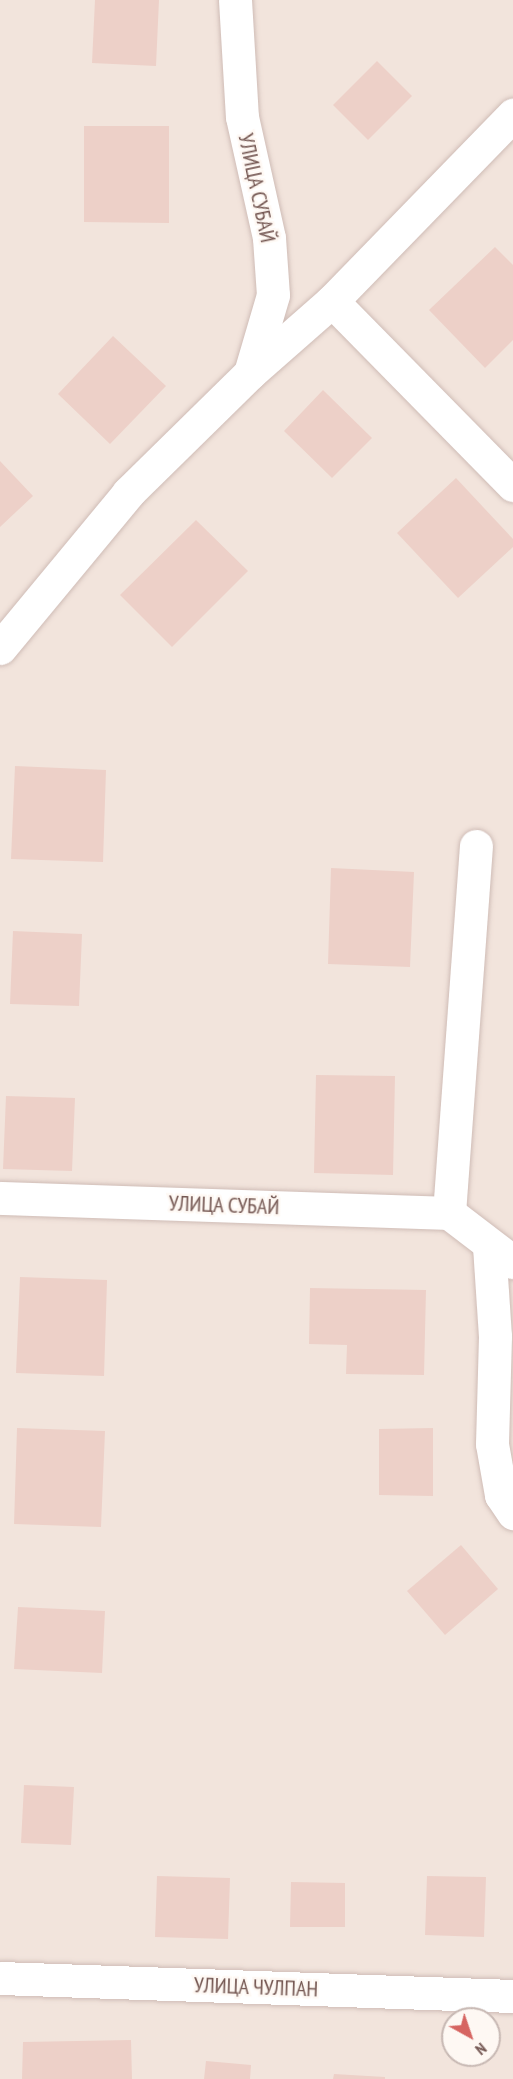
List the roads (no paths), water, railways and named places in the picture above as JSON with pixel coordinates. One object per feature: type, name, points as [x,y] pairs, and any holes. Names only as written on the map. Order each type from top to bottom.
[{"type":"street","name":"УЛИЦА СУБАЙ","points":[[235,0],[242,117],[269,238],[273,295],[250,373]]},
{"type":"street","name":"УЛИЦА СУБАЙ","points":[[0,648],[128,493],[250,373],[332,301],[513,115]]},
{"type":"street","points":[[332,301],[513,486]]},
{"type":"street","points":[[476,846],[449,1213],[501,1254],[495,1336],[492,1444],[501,1495],[513,1513]]},
{"type":"street","name":"УЛИЦА СУБАЙ","points":[[0,1198],[449,1213]]},
{"type":"street","name":"УЛИЦА ЧУЛПАН","points":[[0,1978],[513,1996]]}]
